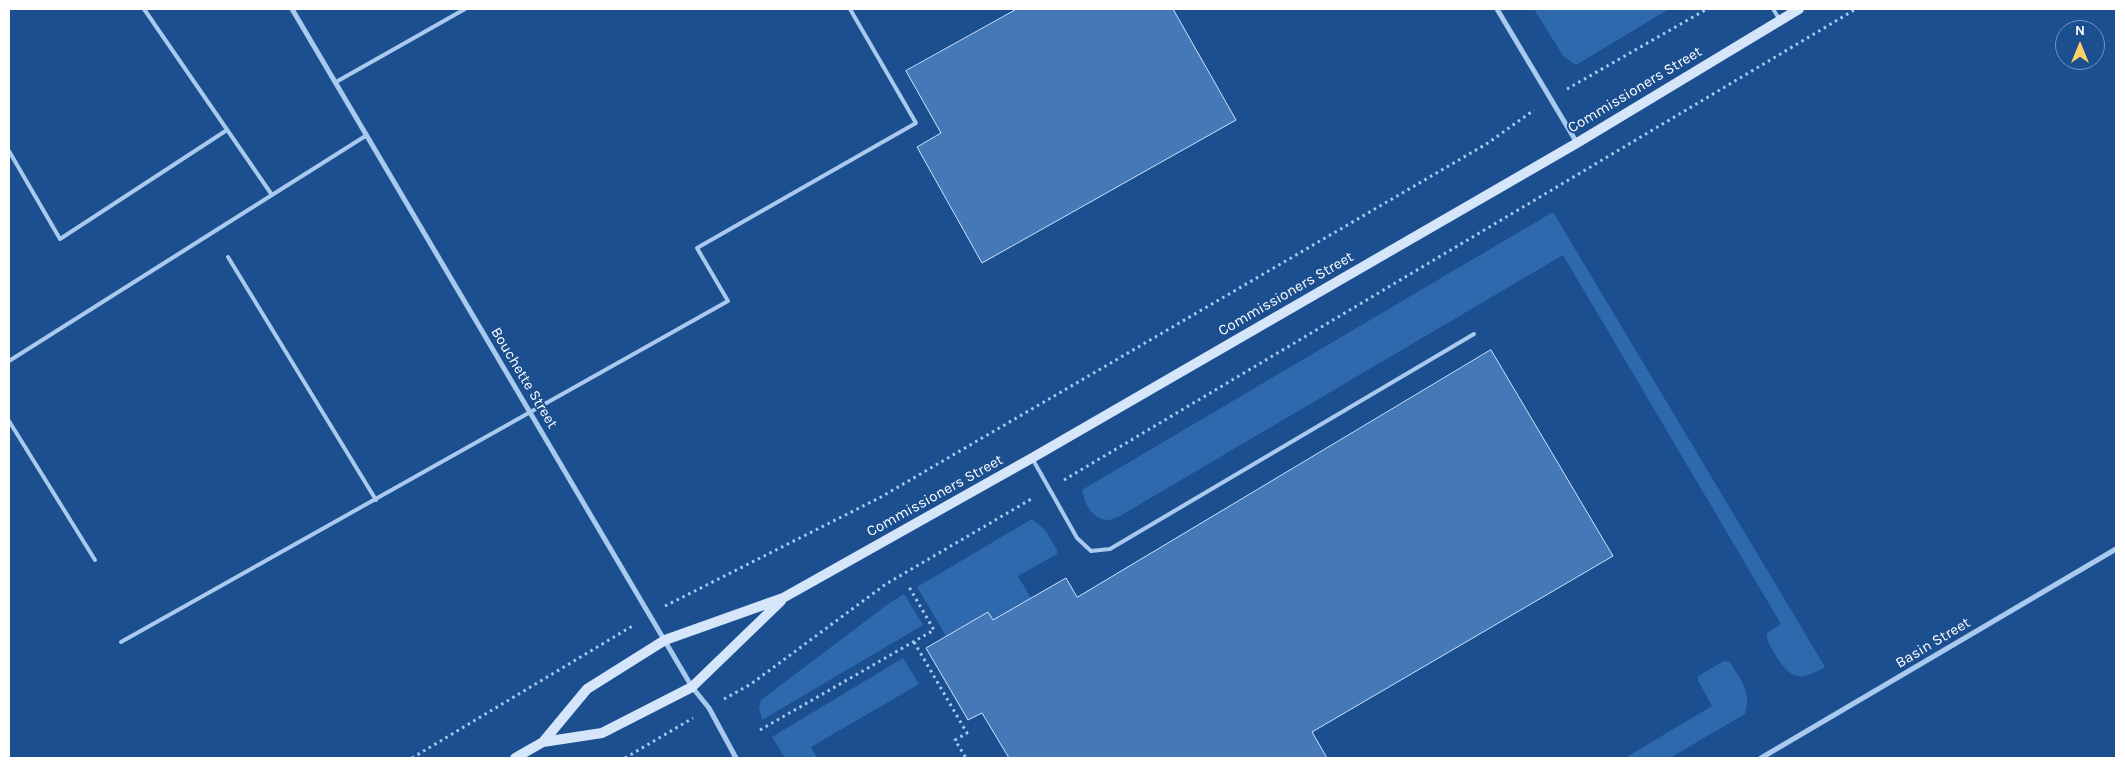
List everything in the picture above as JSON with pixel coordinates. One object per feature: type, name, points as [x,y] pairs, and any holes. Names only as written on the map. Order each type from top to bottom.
[{"type":"street","name":"Bouchette Street","points":[[292,9],[692,687],[709,708],[736,758]]},
{"type":"street","points":[[1498,9],[1577,143]]},
{"type":"street","name":"Commissioners Street","points":[[515,758],[543,742],[587,690],[665,640],[783,598],[1032,458],[1577,143],[1799,9]]},
{"type":"street","name":"Basin Street","points":[[1761,758],[2116,550]]},
{"type":"street","name":"Commissioners Street","points":[[543,742],[602,733],[692,687],[783,598]]},
{"type":"lane","points":[[144,9],[272,195]]},
{"type":"lane","points":[[336,82],[465,9]]},
{"type":"lane","points":[[121,642],[728,301],[697,248],[916,123],[850,9]]},
{"type":"lane","points":[[1773,9],[1780,20]]},
{"type":"lane","points":[[9,151],[60,239],[227,130]]},
{"type":"lane","points":[[9,361],[367,135]]},
{"type":"lane","points":[[228,257],[376,500]]},
{"type":"lane","points":[[1032,458],[1077,538],[1091,551],[1110,549],[1474,334]]},
{"type":"lane","points":[[9,421],[95,560]]},
{"type":"path","points":[[412,758],[670,603],[881,497],[1488,143],[1550,98],[1707,9]]},
{"type":"path","points":[[625,758],[751,684],[886,584],[1856,9]]},
{"type":"path","points":[[760,730],[934,630],[909,587]]},
{"type":"path","points":[[914,642],[967,733],[955,740],[966,758]]},
{"type":"shaded area","points":[[1534,9],[1669,9],[1576,65],[1563,56]]},
{"type":"shaded area","points":[[1553,212],[1825,667],[1809,675],[1796,676],[1780,663],[1769,644],[1767,633],[1781,624],[1563,255],[1120,516],[1110,520],[1102,519],[1090,510],[1082,490]]},
{"type":"shaded area","points":[[1032,519],[1045,530],[1057,550],[1057,554],[1018,576],[1031,598],[993,620],[988,612],[946,636],[917,587]]},
{"type":"shaded area","points":[[904,594],[923,625],[762,720],[759,707],[761,700]]},
{"type":"shaded area","points":[[903,658],[919,684],[811,747],[817,758],[785,758],[772,737]]},
{"type":"shaded area","points":[[1724,661],[1730,662],[1744,686],[1747,699],[1745,714],[1670,758],[1625,758],[1712,706],[1698,681],[1698,676]]},
{"type":"building","points":[[1017,9],[1173,9],[1236,120],[982,263],[917,147],[941,133],[906,71]]},
{"type":"building","points":[[1491,350],[1613,556],[1312,732],[1327,758],[1009,758],[982,713],[968,720],[926,648],[988,612],[993,620],[1066,578],[1077,597]]}]
